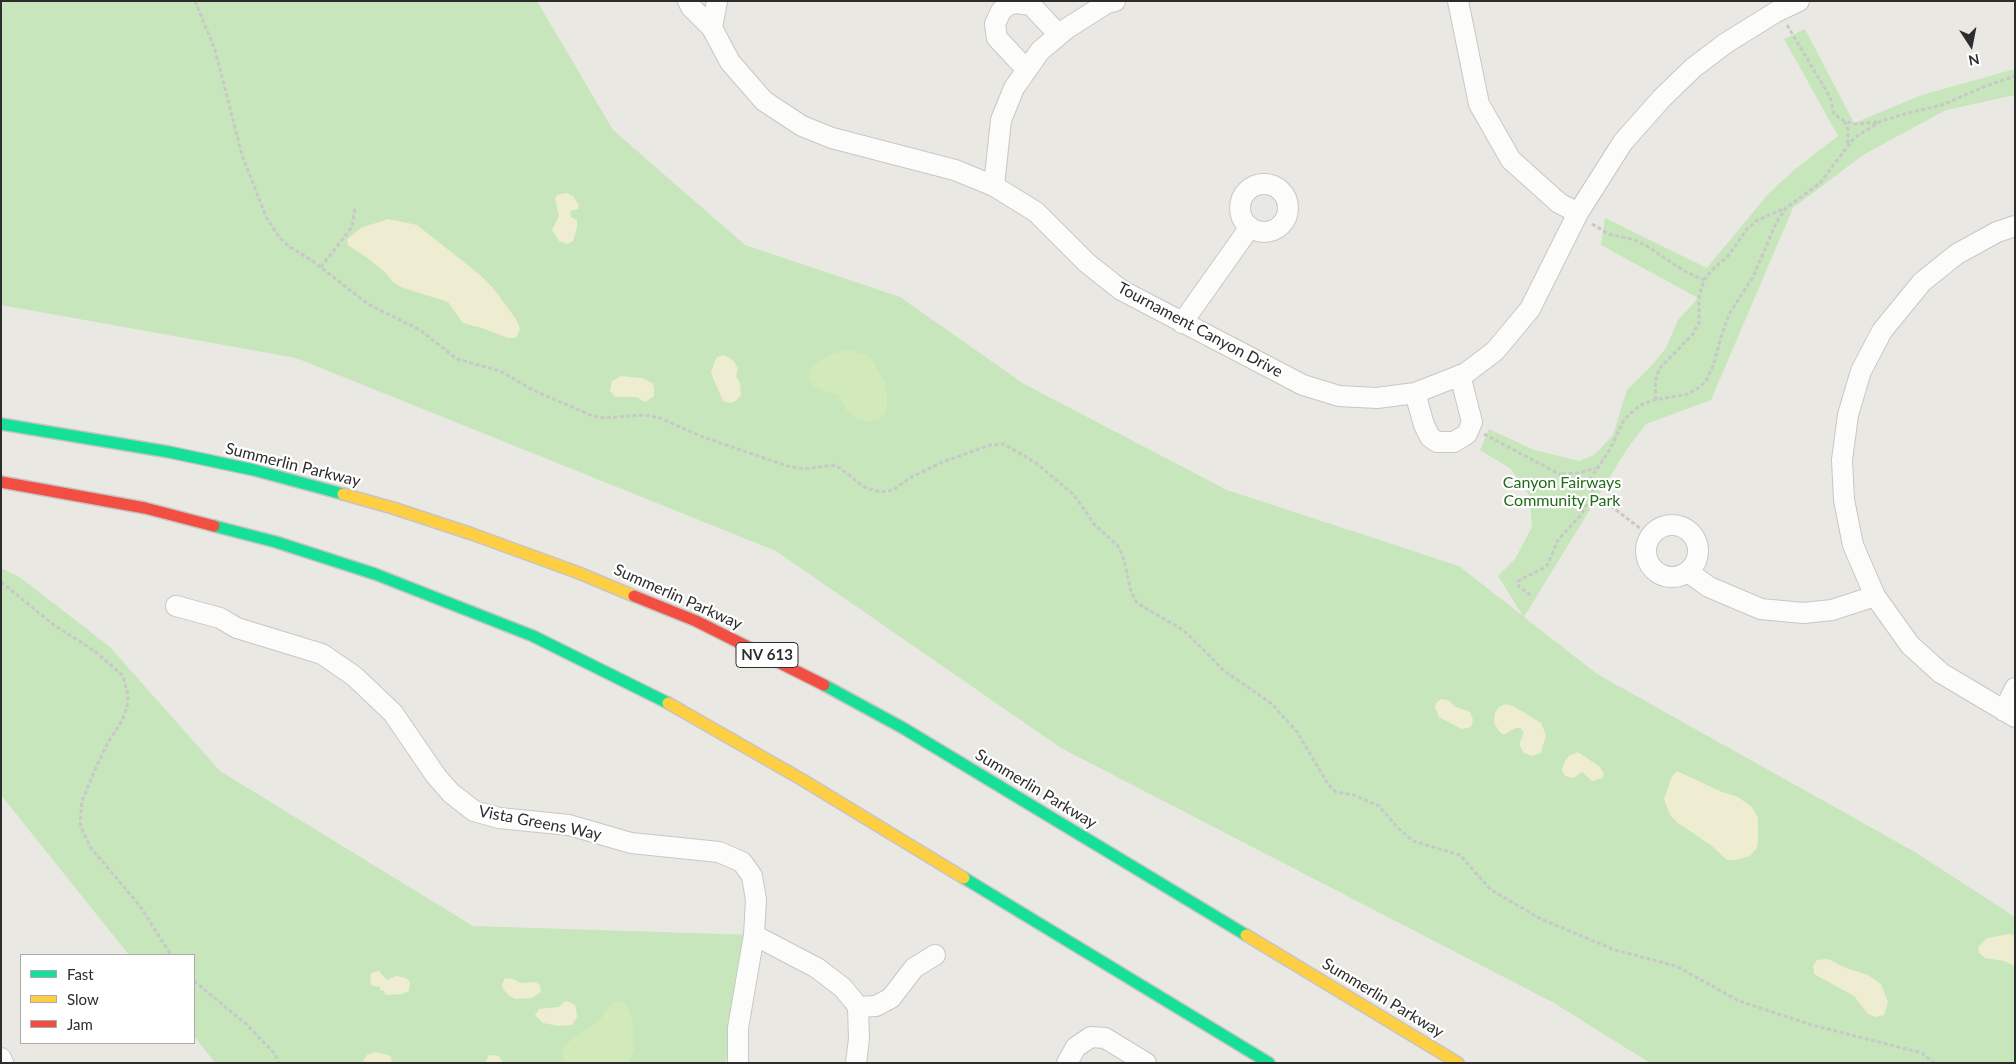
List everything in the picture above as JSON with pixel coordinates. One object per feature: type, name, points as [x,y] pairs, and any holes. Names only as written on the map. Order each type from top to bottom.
[{"type":"highway","name":"Summerlin Parkway","points":[[1,424],[169,452],[254,470],[328,490],[472,534],[652,602],[768,656],[904,728],[1458,1063]]},
{"type":"highway","points":[[1,482],[145,508],[276,542],[375,574],[533,636],[661,699],[801,779],[1269,1063]]},
{"type":"street","name":"Tournament Canyon Drive","points":[[688,1],[691,7],[712,28],[730,62],[764,101],[802,126],[832,138],[955,170],[994,186],[1036,212],[1087,263],[1121,290],[1303,385],[1340,396],[1378,398],[1415,393],[1460,375],[1495,351],[1530,309],[1578,213],[1623,142],[1662,98],[1693,68],[1773,7],[1799,1]]},
{"type":"street","points":[[712,28],[717,1]]},
{"type":"street","points":[[994,186],[1001,120],[1014,88],[1040,51],[1059,35],[1107,3],[1115,1]]},
{"type":"street","points":[[1458,1],[1479,104],[1511,160],[1559,203],[1578,213]]},
{"type":"street","points":[[1027,70],[997,38],[995,24],[1001,10],[1014,3],[1028,4],[1059,35]]},
{"type":"street","points":[[2015,226],[1997,232],[1957,254],[1922,282],[1882,331],[1861,371],[1848,415],[1842,460],[1844,500],[1853,545],[1875,596],[1910,645],[1941,673],[2010,714],[2015,688]]},
{"type":"street","points":[[1182,323],[1250,227]]},
{"type":"street","points":[[1415,393],[1424,425],[1430,437],[1438,442],[1454,442],[1467,434],[1472,422],[1460,375]]},
{"type":"street","points":[[1670,525],[1680,526],[1689,531],[1696,539],[1698,549],[1697,559],[1688,572],[1679,576],[1668,577],[1655,570],[1648,562],[1646,552],[1650,536],[1656,530],[1670,525]]},
{"type":"street","points":[[1688,572],[1709,587],[1761,609],[1803,613],[1832,610],[1875,596]]},
{"type":"street","name":"Vista Greens Way","points":[[176,606],[220,618],[237,628],[322,654],[354,676],[393,712],[436,776],[451,793],[474,811],[499,818],[569,826],[631,842],[718,852],[742,862],[752,876],[756,900],[754,935],[738,1028],[738,1063]]},
{"type":"street","points":[[754,935],[817,968],[842,987],[858,1007],[859,1038],[856,1063]]},
{"type":"street","points":[[858,1007],[876,1006],[891,998],[914,968],[935,955]]},
{"type":"street","points":[[1067,1063],[1076,1047],[1091,1037],[1105,1038],[1146,1063]]},
{"type":"street","points":[[1,1058],[3,1063]]},
{"type":"path","points":[[196,1],[215,50],[242,155],[266,217],[281,239],[321,267],[368,304],[420,330],[457,359],[500,371],[527,387],[576,410],[604,418],[644,416],[660,418],[703,436],[787,466],[805,468],[833,465],[872,491],[885,492],[893,490],[910,478],[940,464],[990,445],[1004,444],[1036,463],[1074,495],[1094,524],[1118,546],[1123,556],[1130,591],[1137,603],[1183,630],[1223,670],[1272,704],[1297,732],[1328,784],[1336,792],[1354,796],[1379,806],[1397,827],[1413,841],[1460,855],[1491,890],[1541,919],[1615,950],[1676,966],[1739,1001],[1812,1025],[1922,1053],[1934,1063]]},
{"type":"path","points":[[1773,7],[1792,32],[1830,97],[1834,114],[1844,121],[1854,124],[1881,121],[1942,105],[2015,76]]},
{"type":"path","points":[[1844,121],[1847,125],[1849,136],[1846,149]]},
{"type":"path","points":[[1656,400],[1655,383],[1660,369],[1693,334],[1699,322],[1699,296],[1704,280],[1711,271],[1728,256],[1747,229],[1756,221],[1786,208],[1820,183],[1854,138],[1881,121]]},
{"type":"path","points":[[321,267],[352,227],[356,208]]},
{"type":"path","points":[[1532,596],[1519,586],[1518,581],[1544,568],[1548,564],[1558,540],[1580,516],[1591,495],[1590,478],[1609,451],[1624,420],[1643,404],[1688,394],[1700,387],[1706,380],[1713,366],[1729,314],[1753,277],[1776,223],[1786,208]]},
{"type":"path","points":[[1578,213],[1609,234],[1641,243],[1684,271],[1704,280]]},
{"type":"path","points":[[1471,428],[1559,474],[1585,484],[1650,536]]},
{"type":"path","points":[[1559,474],[1579,473],[1596,467]]},
{"type":"path","points":[[1,582],[54,625],[96,652],[123,676],[128,695],[126,707],[122,721],[96,765],[82,801],[82,830],[92,848],[140,906],[170,954]]},
{"type":"path","points":[[195,983],[246,1024],[275,1054],[279,1063]]},
{"type":"green space","name":"Canyon Fairways Community Park","points":[[1,1],[537,1],[613,130],[745,245],[900,297],[1024,384],[1227,490],[1459,566],[1523,616],[1498,576],[1515,559],[1532,527],[1529,495],[1511,469],[1480,450],[1489,429],[1534,450],[1579,461],[1594,455],[1613,435],[1627,390],[1666,348],[1678,320],[1698,298],[1601,245],[1605,218],[1707,268],[1768,194],[1794,170],[1838,136],[1784,39],[1805,29],[1854,123],[1922,95],[2015,69],[2015,95],[1946,110],[1863,155],[1793,208],[1711,400],[1646,424],[1627,449],[1524,617],[1597,674],[1915,852],[2015,917],[2015,1063],[1650,1063],[1554,1003],[1061,748],[776,551],[296,358],[1,305]]},
{"type":"green space","points":[[849,350],[866,355],[872,360],[885,382],[887,409],[878,420],[866,421],[856,418],[847,411],[838,395],[815,387],[809,380],[810,369],[817,362],[831,354]]},
{"type":"green space","points":[[1,568],[21,578],[110,647],[220,771],[473,926],[754,935],[738,1028],[725,1063],[215,1063],[195,1037],[195,954],[128,954],[1,795]]},
{"type":"green space","points":[[617,1001],[626,1004],[632,1019],[634,1050],[628,1063],[564,1063],[562,1052],[566,1044],[600,1020],[611,1004]]},
{"type":"sand","points":[[566,193],[573,196],[579,205],[578,209],[570,211],[571,217],[577,220],[577,228],[573,241],[567,244],[559,241],[552,230],[559,216],[555,199],[557,195]]},
{"type":"sand","points":[[388,219],[417,225],[479,274],[493,288],[516,319],[520,329],[516,338],[508,338],[463,323],[448,302],[401,287],[366,257],[348,245],[347,240],[361,228]]},
{"type":"sand","points":[[724,355],[733,360],[738,368],[736,376],[740,383],[741,395],[736,401],[731,403],[723,401],[711,373],[717,357]]},
{"type":"sand","points":[[621,376],[642,378],[652,383],[654,396],[645,402],[637,397],[615,397],[610,391],[612,381]]},
{"type":"sand","points":[[1441,699],[1448,700],[1456,707],[1470,712],[1473,720],[1471,727],[1462,729],[1439,717],[1435,707],[1436,703]]},
{"type":"sand","points":[[1506,704],[1515,707],[1541,723],[1546,735],[1541,753],[1532,756],[1524,753],[1520,742],[1524,732],[1520,728],[1505,734],[1499,731],[1494,723],[1495,713],[1499,707]]},
{"type":"sand","points":[[1578,752],[1600,767],[1604,774],[1602,778],[1592,781],[1582,772],[1574,778],[1565,776],[1562,770],[1565,761],[1569,756]]},
{"type":"sand","points":[[1677,771],[1722,792],[1738,797],[1752,807],[1758,818],[1758,841],[1757,848],[1750,856],[1727,860],[1712,846],[1678,823],[1670,815],[1664,799],[1672,776]]},
{"type":"sand","points":[[2010,934],[2015,936],[2015,966],[2004,961],[1985,958],[1979,953],[1978,947],[1987,938]]},
{"type":"sand","points":[[1828,959],[1846,968],[1868,975],[1881,984],[1888,1002],[1884,1015],[1875,1017],[1868,1014],[1854,996],[1814,974],[1813,966],[1817,960]]},
{"type":"sand","points":[[379,971],[387,980],[396,976],[406,978],[410,982],[409,991],[402,994],[386,995],[383,990],[380,990],[380,987],[373,986],[370,982],[371,973]]},
{"type":"sand","points":[[505,978],[521,983],[536,982],[540,985],[541,992],[532,998],[516,999],[509,996],[503,989],[502,984]]},
{"type":"sand","points":[[567,1001],[575,1005],[576,1008],[577,1017],[572,1025],[559,1026],[543,1023],[535,1015],[539,1009],[559,1007]]},
{"type":"sand","points":[[375,1052],[388,1055],[391,1057],[392,1063],[362,1063],[367,1055]]},
{"type":"sand","points":[[489,1055],[499,1056],[503,1063],[485,1063]]},
{"type":"traffic: fast","points":[[1,424],[169,452],[254,470],[343,494]]},
{"type":"traffic: fast","points":[[214,526],[276,542],[375,574],[533,636],[668,703]]},
{"type":"traffic: fast","points":[[824,685],[903,728],[1246,935]]},
{"type":"traffic: fast","points":[[964,878],[1269,1063]]},
{"type":"traffic: slow","points":[[343,494],[472,534],[579,573],[634,596]]},
{"type":"traffic: slow","points":[[668,703],[801,779],[964,878]]},
{"type":"traffic: slow","points":[[1246,935],[1458,1063]]},
{"type":"traffic: jam","points":[[1,482],[145,508],[214,526]]},
{"type":"traffic: jam","points":[[634,596],[696,621],[824,685]]}]
